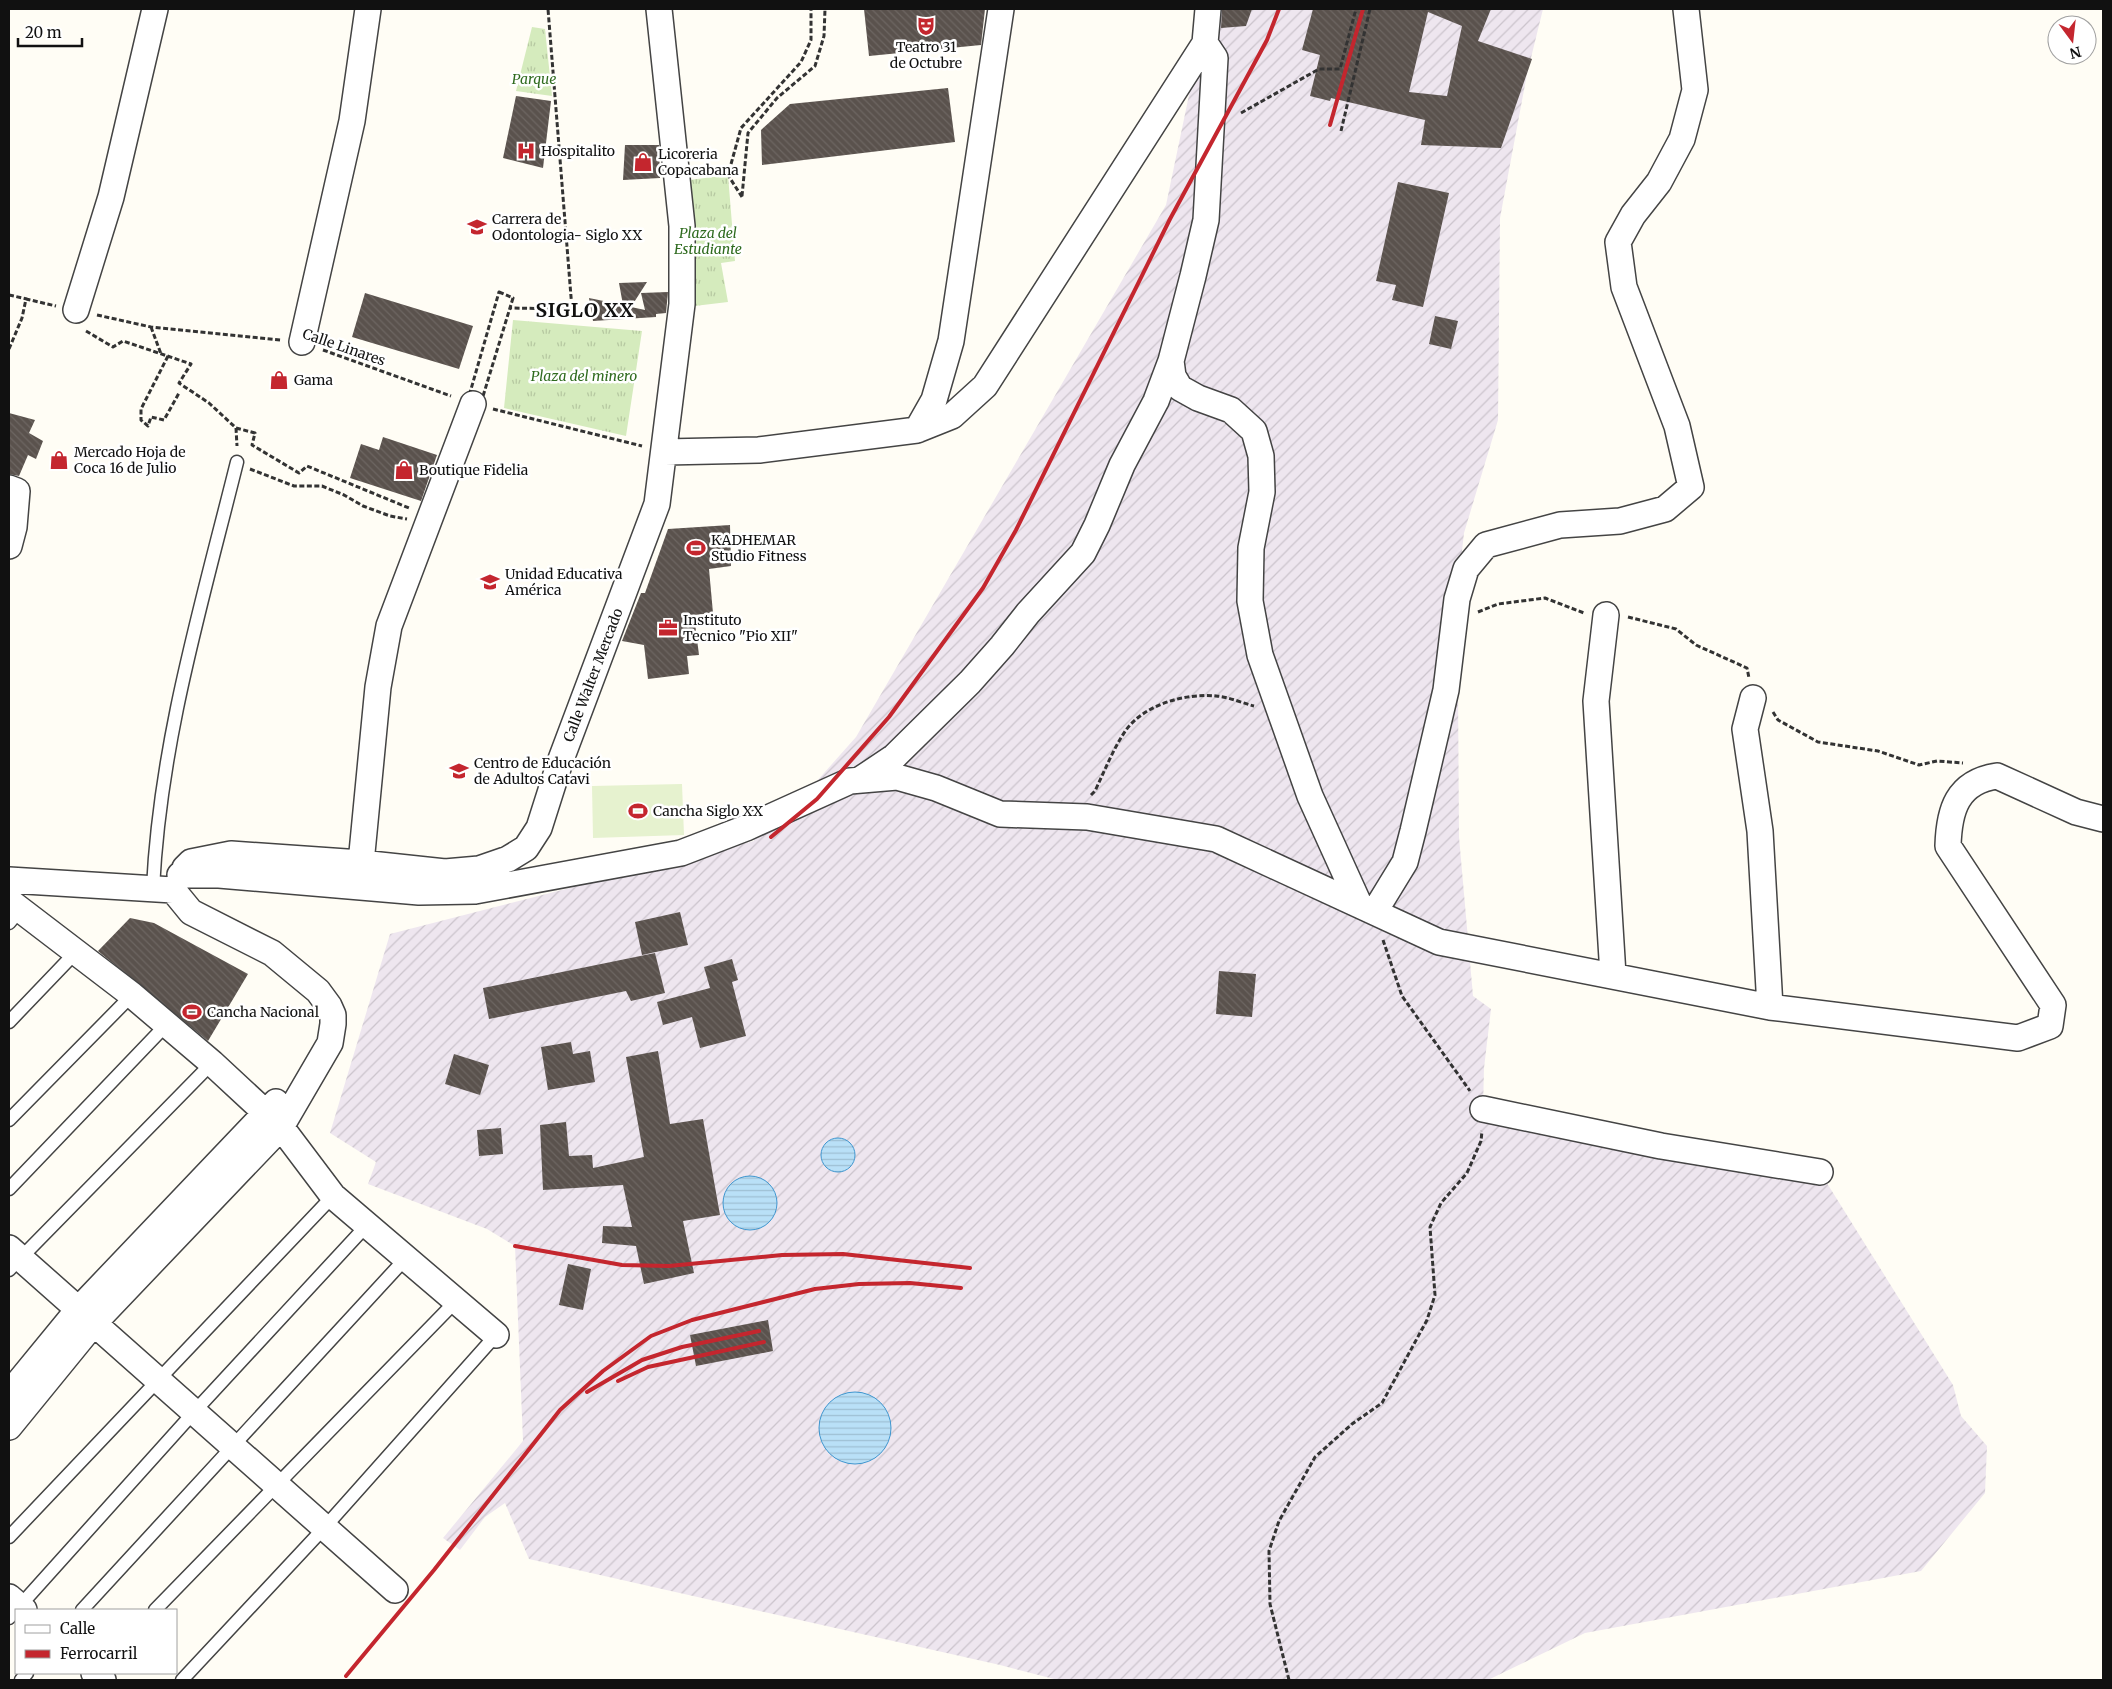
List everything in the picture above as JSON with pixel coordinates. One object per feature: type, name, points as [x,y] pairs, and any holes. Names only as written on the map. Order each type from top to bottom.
[{"type":"street","points":[[68,308],[111,197],[155,9]]},
{"type":"street","points":[[302,342],[352,121],[368,9]]},
{"type":"street","name":"Calle Walter Mercado","points":[[169,884],[190,862],[231,854],[362,863],[445,872],[479,869],[508,860],[526,848],[539,828],[560,762],[657,504],[665,452],[682,304],[682,226],[659,9]]},
{"type":"street","points":[[917,430],[934,400],[951,341],[1001,9]]},
{"type":"street","points":[[665,452],[759,450],[917,430],[952,416],[985,386],[1205,43],[1208,9]]},
{"type":"street","points":[[1367,907],[1405,862],[1446,690],[1457,599],[1466,569],[1486,545],[1560,526],[1620,520],[1665,508],[1691,487],[1677,426],[1624,287],[1618,242],[1633,215],[1659,182],[1682,139],[1695,90],[1686,9]]},
{"type":"street","points":[[859,780],[894,757],[938,714],[1002,646],[1028,612],[1083,553],[1110,497],[1122,465],[1156,402],[1170,361],[1206,220],[1215,58],[1205,43]]},
{"type":"street","points":[[1170,361],[1173,376],[1180,388],[1198,398],[1231,410],[1254,431],[1261,456],[1262,492],[1251,548],[1250,601],[1260,655],[1283,725],[1310,796],[1367,907]]},
{"type":"street","points":[[362,863],[378,687],[389,626],[473,404]]},
{"type":"street","points":[[9,546],[14,527],[13,490]]},
{"type":"street","points":[[1606,615],[1596,701],[1613,975]]},
{"type":"street","points":[[1753,698],[1745,729],[1760,831],[1770,1007]]},
{"type":"street","points":[[9,880],[169,884],[219,875],[419,892],[475,890],[681,853],[746,828],[824,791],[850,781],[897,777],[936,788],[1000,814],[1087,817],[1216,839],[1367,907],[1439,942],[1770,1007],[2018,1038],[2050,1026],[2053,1005],[1948,846],[1949,823],[1959,795],[1983,778],[1997,776],[2010,780],[2076,812],[2103,819]]},
{"type":"street","points":[[9,1394],[86,1317],[273,1120],[317,1065],[332,1034],[332,1015],[324,998],[272,953],[191,912],[169,884]]},
{"type":"street","points":[[13,911],[132,995],[212,1062],[273,1120],[333,1196],[496,1335]]},
{"type":"street","points":[[1483,1109],[1660,1146],[1820,1172]]},
{"type":"street","points":[[12,1259],[86,1317],[157,1378],[395,1590]]},
{"type":"street","points":[[9,1427],[86,1317]]},
{"type":"lane","points":[[169,884],[156,842],[173,721],[204,589],[237,462]]},
{"type":"lane","points":[[9,1022],[75,953]]},
{"type":"lane","points":[[9,1120],[132,995]]},
{"type":"lane","points":[[9,1189],[166,1025]]},
{"type":"lane","points":[[12,1259],[212,1062]]},
{"type":"lane","points":[[9,1537],[157,1378],[333,1196]]},
{"type":"lane","points":[[15,1608],[367,1225]]},
{"type":"lane","points":[[83,1609],[406,1258]]},
{"type":"lane","points":[[156,1609],[456,1301]]},
{"type":"lane","points":[[182,1680],[325,1527],[496,1335]]},
{"type":"path","points":[[510,308],[572,309],[548,9]]},
{"type":"path","points":[[811,9],[811,40],[801,62],[741,128],[728,176],[742,197],[748,133],[777,98],[816,66],[824,36],[825,9]]},
{"type":"path","points":[[1241,113],[1319,69],[1340,69],[1356,9]]},
{"type":"path","points":[[1341,131],[1370,9]]},
{"type":"path","points":[[499,292],[513,298],[473,404],[499,292]]},
{"type":"path","points":[[9,295],[26,299],[22,318],[9,349]]},
{"type":"path","name":"Calle Linares","points":[[26,299],[151,327],[302,342],[473,404],[665,452]]},
{"type":"path","points":[[68,308],[73,321],[113,347],[123,341],[191,364],[179,383],[210,403],[236,428],[255,433],[252,444],[299,473],[307,466],[407,506],[429,522]]},
{"type":"path","points":[[151,327],[161,354]]},
{"type":"path","points":[[168,356],[141,409],[141,420],[148,426],[151,417],[164,420],[179,393]]},
{"type":"path","points":[[236,428],[237,462],[294,486],[322,486],[363,506],[390,516],[429,522]]},
{"type":"path","points":[[1455,614],[1474,613],[1498,604],[1545,598],[1583,613],[1626,617],[1676,629],[1696,644],[1747,668],[1753,698],[1768,703],[1778,720],[1818,742],[1878,752],[1919,765],[1937,761],[1987,766],[1997,776]]},
{"type":"path","points":[[1063,816],[1083,803],[1095,791],[1110,756],[1128,728],[1144,712],[1168,702],[1196,696],[1217,696],[1259,708],[1283,725]]},
{"type":"path","points":[[1289,1680],[1270,1604],[1269,1551],[1279,1521],[1315,1457],[1352,1424],[1382,1403],[1427,1320],[1435,1295],[1430,1228],[1441,1203],[1467,1173],[1481,1141],[1483,1109],[1402,996],[1367,907]]},
{"type":"shaded area","points":[[1207,9],[1543,9],[1527,74],[1500,218],[1498,420],[1464,533],[1454,621],[1458,688],[1459,837],[1473,996],[1491,1009],[1484,1068],[1483,1109],[1820,1172],[1953,1385],[1961,1416],[1987,1446],[1985,1493],[1921,1571],[1585,1633],[1488,1680],[1058,1680],[1000,1665],[529,1559],[505,1503],[485,1517],[460,1550],[443,1538],[523,1441],[515,1246],[487,1229],[368,1184],[376,1162],[330,1133],[390,934],[754,841],[754,834],[808,791],[856,737],[1166,205]]},
{"type":"green space","name":"Parque","points":[[532,27],[545,29],[552,96],[516,91]]},
{"type":"green space","name":"Plaza del Estudiante","points":[[728,175],[735,261],[721,263],[728,302],[686,307],[682,181]]},
{"type":"green space","name":"Plaza del minero","points":[[513,320],[642,331],[626,436],[504,408]]},
{"type":"green space","name":"Cancha Siglo XX","points":[[682,784],[684,835],[593,838],[592,786]]},
{"type":"water","points":[[838,1138],[850,1143],[855,1155],[850,1167],[838,1172],[826,1167],[821,1155],[826,1143]]},
{"type":"water","points":[[745,1176],[755,1176],[765,1180],[773,1188],[777,1203],[773,1218],[765,1226],[755,1230],[745,1230],[735,1226],[727,1218],[723,1208],[723,1198],[727,1188],[735,1180]]},
{"type":"water","points":[[855,1392],[875,1398],[885,1408],[891,1428],[885,1448],[875,1458],[855,1464],[835,1458],[825,1448],[819,1428],[825,1408],[835,1398]]},
{"type":"building","name":"Teatro 31 de Octubre","points":[[864,9],[985,9],[981,45],[869,56]]},
{"type":"building","points":[[1222,9],[1252,9],[1246,26],[1221,28]]},
{"type":"building","points":[[1313,9],[1491,9],[1478,41],[1532,59],[1501,148],[1421,145],[1425,120],[1331,98],[1330,101],[1310,96],[1320,55],[1302,50]],"holes":[[[1428,12],[1462,26],[1447,96],[1409,92]]]},
{"type":"building","points":[[948,88],[955,142],[762,165],[761,130],[790,104]]},
{"type":"building","points":[[516,96],[551,101],[543,168],[503,158]]},
{"type":"building","name":"Licoreria Copacabana","points":[[625,145],[659,145],[660,178],[623,180]]},
{"type":"building","points":[[1398,182],[1449,193],[1423,307],[1392,300],[1396,285],[1376,281]]},
{"type":"building","points":[[647,282],[631,307],[645,310],[641,293],[668,292],[666,313],[656,314],[656,317],[593,321],[589,298],[623,305],[619,283]]},
{"type":"building","points":[[365,293],[473,326],[459,369],[352,337]]},
{"type":"building","points":[[1435,316],[1458,321],[1451,349],[1429,344]]},
{"type":"building","points":[[9,413],[35,420],[29,433],[43,441],[36,459],[28,455],[19,476],[9,474]]},
{"type":"building","points":[[383,437],[437,455],[421,501],[350,478],[361,444],[379,450]]},
{"type":"building","points":[[730,525],[731,566],[709,569],[713,613],[694,615],[699,655],[687,656],[689,674],[648,679],[644,645],[622,641],[641,593],[645,593],[668,529]]},
{"type":"building","points":[[680,912],[688,945],[642,955],[635,922]]},
{"type":"building","name":"Cancha Nacional","points":[[130,918],[154,923],[248,974],[208,1041],[98,951]]},
{"type":"building","points":[[655,953],[665,993],[631,1001],[626,991],[489,1019],[483,988]]},
{"type":"building","points":[[732,959],[738,980],[732,982],[746,1036],[700,1048],[692,1017],[663,1025],[657,1002],[710,988],[704,967]]},
{"type":"building","points":[[1219,971],[1256,974],[1252,1017],[1216,1014]]},
{"type":"building","points":[[571,1042],[573,1054],[590,1051],[595,1082],[548,1090],[541,1047]]},
{"type":"building","points":[[658,1051],[670,1124],[703,1119],[720,1215],[683,1221],[694,1273],[644,1284],[636,1246],[602,1243],[603,1226],[632,1227],[623,1185],[543,1190],[540,1125],[566,1122],[569,1156],[592,1155],[593,1168],[644,1157],[626,1057]]},
{"type":"building","points":[[454,1054],[489,1065],[480,1095],[445,1084]]},
{"type":"building","points":[[501,1128],[503,1154],[479,1156],[477,1130]]},
{"type":"building","points":[[568,1264],[591,1269],[583,1310],[559,1305]]},
{"type":"building","points":[[768,1320],[773,1351],[696,1366],[690,1335]]},
{"type":"railway","points":[[771,837],[817,799],[889,717],[983,588],[1016,530],[1170,219],[1267,40],[1279,9]]},
{"type":"railway","points":[[1330,125],[1363,9]]},
{"type":"railway","points":[[515,1246],[622,1265],[669,1266],[782,1255],[843,1254],[970,1268]]},
{"type":"railway","points":[[346,1676],[434,1570],[560,1410],[603,1371],[651,1336],[692,1320],[815,1289],[859,1284],[910,1283],[961,1288]]},
{"type":"railway","points":[[587,1392],[642,1360],[682,1347],[759,1331]]},
{"type":"railway","points":[[618,1381],[648,1367],[764,1342]]},
{"type":"place","name":"Teatro 31 de Octubre","points":[[926,26]]},
{"type":"place","name":"Hospitalito","points":[[526,151]]},
{"type":"place","name":"Licoreria Copacabana","points":[[643,162]]},
{"type":"place","name":"Carrera de Odontologia- Siglo XX","points":[[477,227]]},
{"type":"place","name":"Gama","points":[[279,380]]},
{"type":"place","name":"Mercado Hoja de Coca 16 de Julio","points":[[59,460]]},
{"type":"place","name":"Boutique Fidelia","points":[[404,470]]},
{"type":"place","name":"KADHEMAR Studio Fitness","points":[[696,548]]},
{"type":"place","name":"Unidad Educativa América","points":[[490,582]]},
{"type":"place","name":"Instituto Tecnico \"Pio XII\"","points":[[668,628]]},
{"type":"place","name":"Centro de Educación de Adultos Catavi","points":[[459,771]]},
{"type":"place","name":"Cancha Siglo XX","points":[[638,811]]},
{"type":"place","name":"Cancha Nacional","points":[[192,1012]]},
{"type":"district","name":"SIGLO XX","points":[[585,310]]}]
